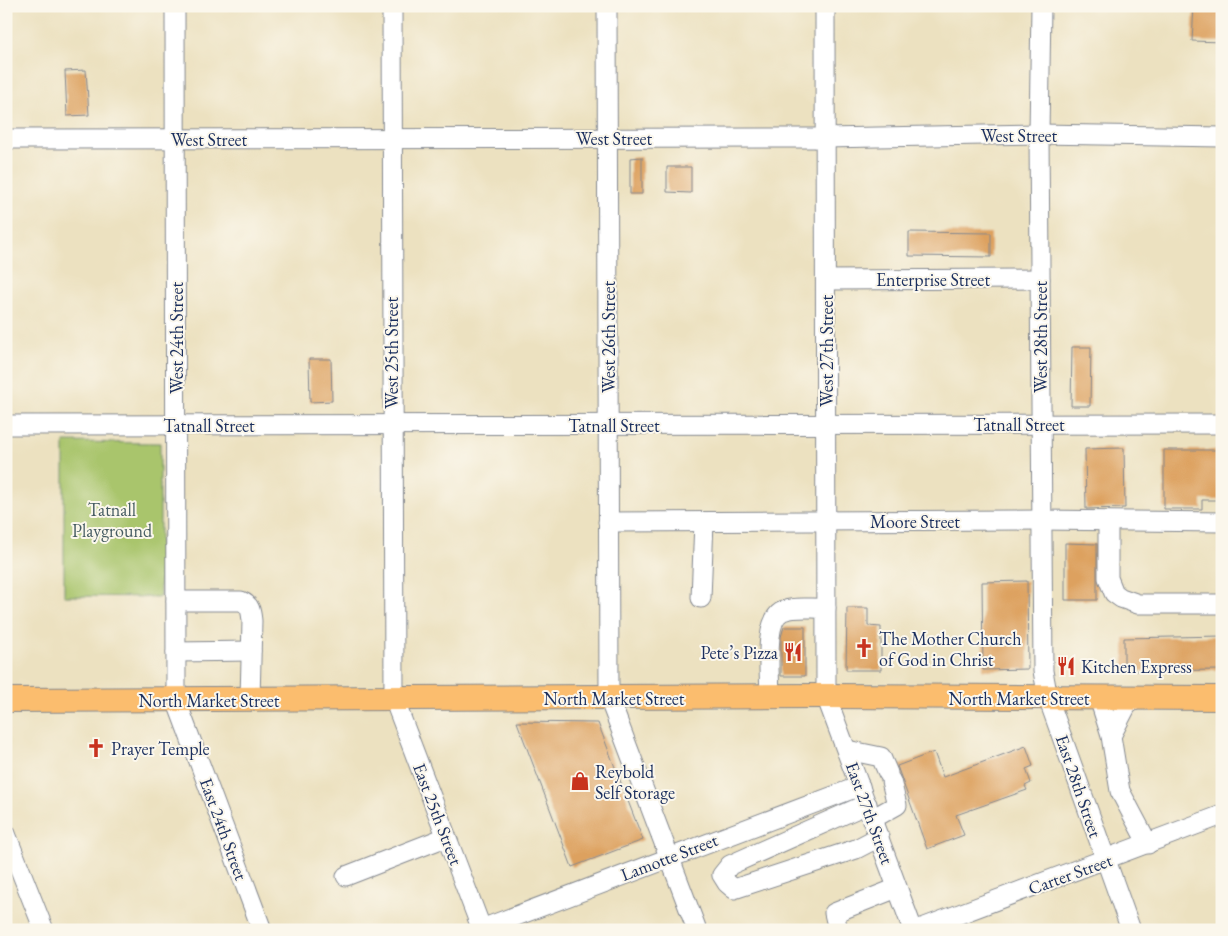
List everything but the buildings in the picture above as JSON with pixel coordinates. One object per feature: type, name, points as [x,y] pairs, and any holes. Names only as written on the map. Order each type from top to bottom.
[{"type":"main road","name":"North Market Street","points":[[6,700],[770,696],[1222,698]]},
{"type":"street","name":"West 24th Street","points":[[175,6],[176,700]]},
{"type":"street","name":"West 25th Street","points":[[392,6],[391,425],[394,699]]},
{"type":"street","name":"West 26th Street","points":[[607,6],[608,698]]},
{"type":"street","name":"West 27th Street","points":[[825,6],[826,696]]},
{"type":"street","name":"West 28th Street","points":[[1041,6],[1039,134],[1041,520],[1043,671],[1048,698]]},
{"type":"street","name":"West Street","points":[[6,139],[825,138],[1039,134],[1222,137]]},
{"type":"street","name":"Enterprise Street","points":[[826,280],[1040,279]]},
{"type":"street","name":"Tatnall Street","points":[[6,425],[1222,424]]},
{"type":"street","name":"Moore Street","points":[[608,522],[1041,520],[1222,522]]},
{"type":"street","points":[[701,598],[704,522]]},
{"type":"street","points":[[1108,522],[1108,578],[1114,593],[1121,598],[1138,604],[1222,604]]},
{"type":"street","points":[[176,601],[241,602],[247,604],[251,610],[250,700]]},
{"type":"street","points":[[770,696],[770,629],[774,616],[784,610],[826,608]]},
{"type":"street","points":[[176,652],[251,651]]},
{"type":"street","name":"East 27th Street","points":[[826,696],[913,930]]},
{"type":"street","points":[[608,698],[697,930]]},
{"type":"street","name":"East 28th Street","points":[[1048,698],[1131,930]]},
{"type":"street","points":[[1099,698],[1111,736],[1120,790],[1148,844]]},
{"type":"street","points":[[1111,736],[1127,706],[1138,698]]},
{"type":"street","name":"East 25th Street","points":[[394,699],[481,929]]},
{"type":"street","name":"East 24th Street","points":[[176,700],[262,930]]},
{"type":"street","points":[[847,750],[881,757],[890,777],[896,805],[870,812],[730,865],[722,874],[727,883],[734,889],[856,849],[879,837]]},
{"type":"street","name":"Lamotte Street","points":[[481,929],[670,856],[860,786]]},
{"type":"street","name":"Carter Street","points":[[917,930],[1105,861],[1222,815]]},
{"type":"street","points":[[6,834],[44,930]]},
{"type":"street","points":[[346,876],[446,837]]},
{"type":"street","points":[[838,930],[834,914],[898,888]]},
{"type":"green space","name":"Tatnall Playground","points":[[64,442],[160,443],[160,597],[64,596]]},
{"type":"place","name":"The Mother Church of God in Christ","points":[[864,648]]},
{"type":"place","name":"Pete’s Pizza","points":[[793,652]]},
{"type":"place","name":"Kitchen Express","points":[[1066,666]]},
{"type":"place","name":"Prayer Temple","points":[[96,748]]},
{"type":"place","name":"Reybold Self Storage","points":[[580,781]]}]
